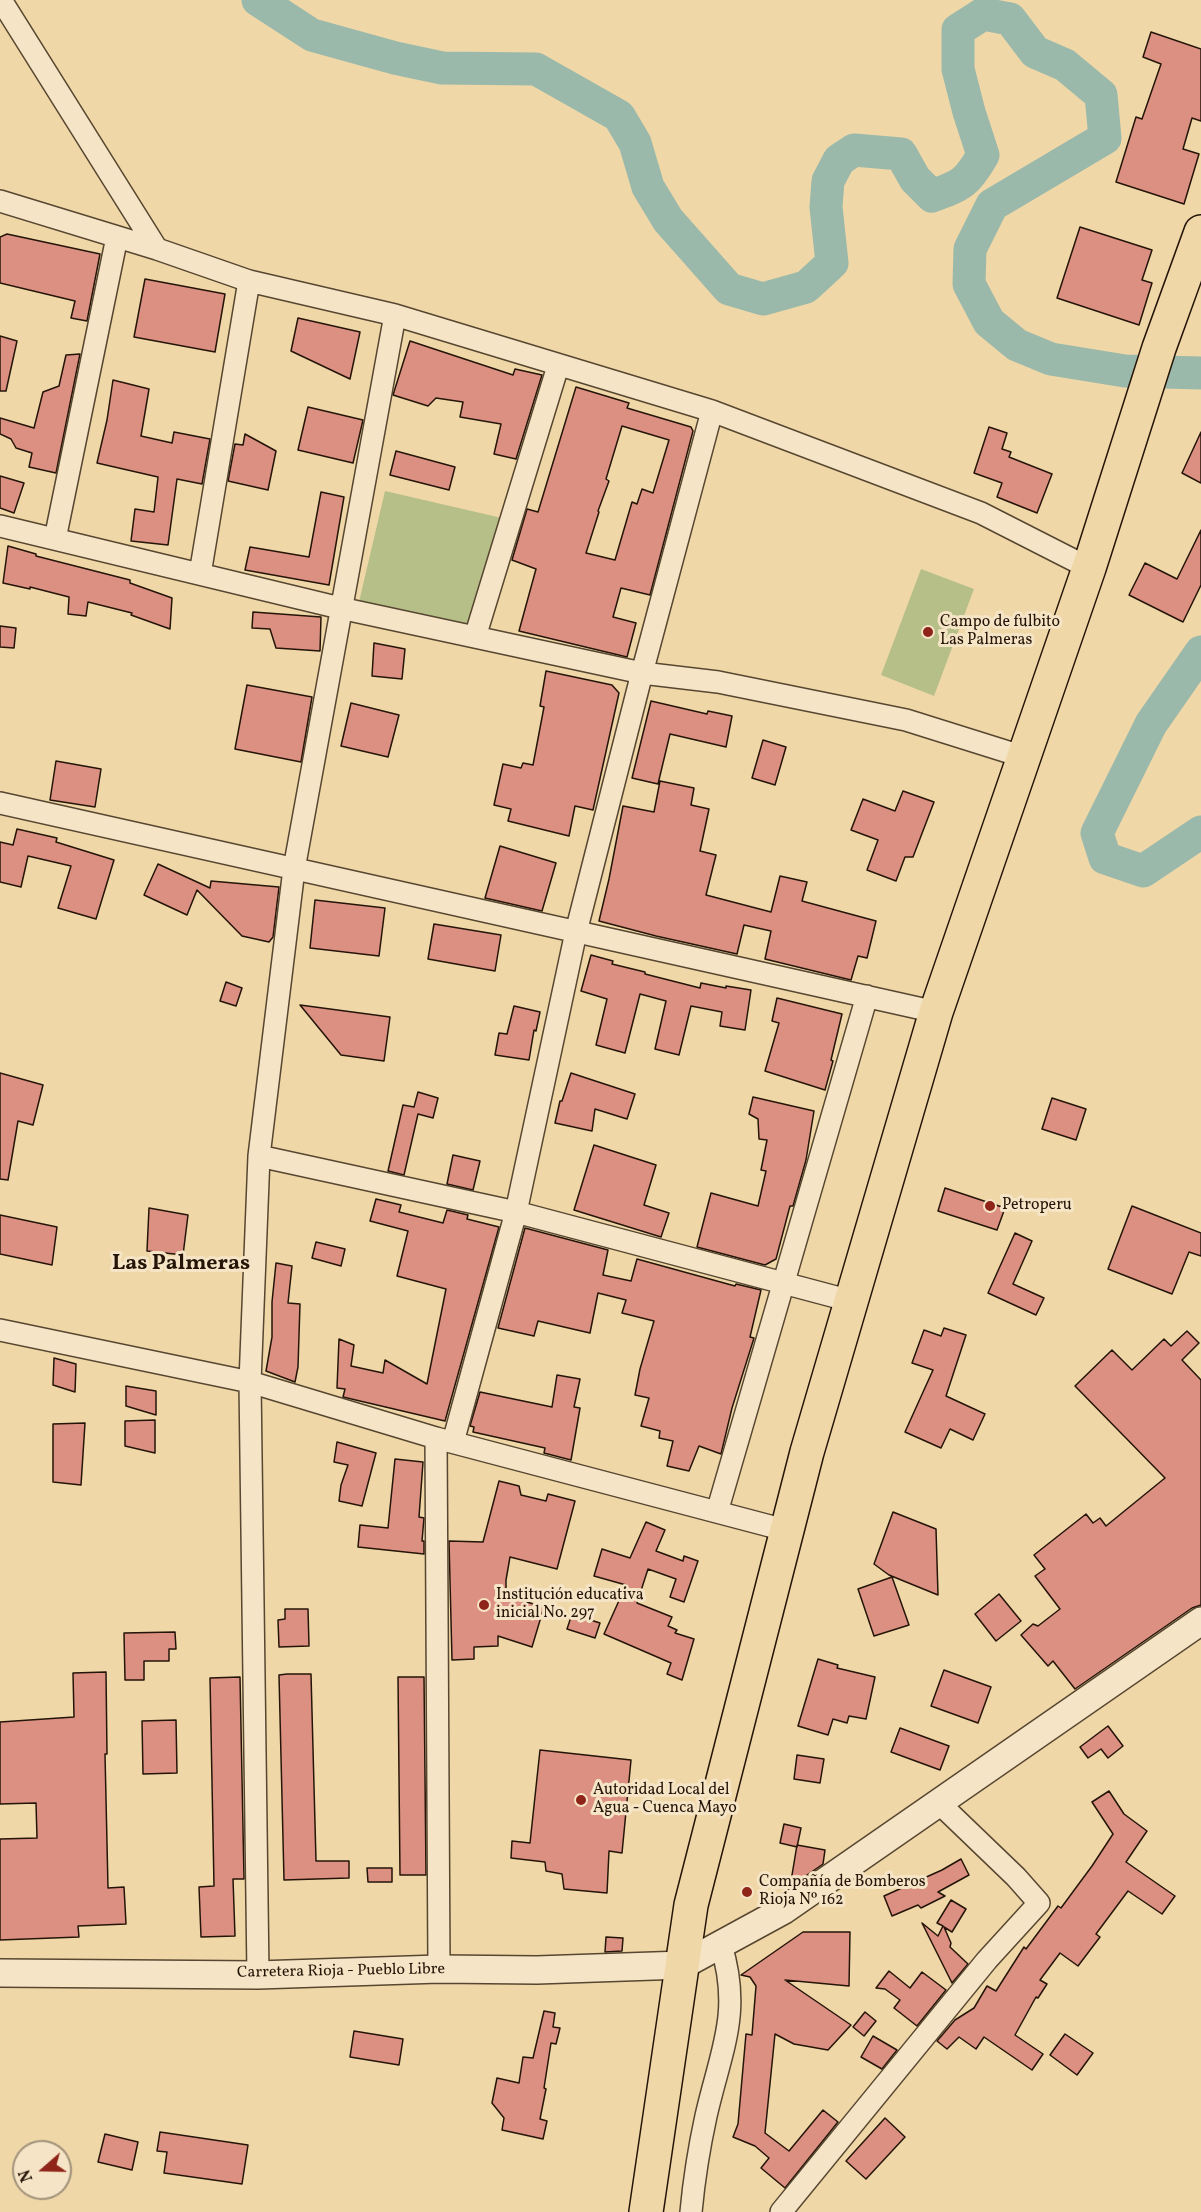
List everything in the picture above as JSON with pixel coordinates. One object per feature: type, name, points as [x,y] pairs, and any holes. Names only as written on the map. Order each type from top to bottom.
[{"type":"highway","points":[[646,2212],[692,1905],[785,1530],[936,1012],[1089,568],[1159,348],[1201,232]]},
{"type":"street","points":[[1,0],[157,249]]},
{"type":"street","points":[[0,201],[157,249],[249,281],[395,315],[712,411],[981,513],[1089,568]]},
{"type":"street","points":[[55,539],[117,237]]},
{"type":"street","points":[[200,574],[249,281]]},
{"type":"street","points":[[258,1975],[250,1382],[259,1156],[294,868],[395,315]]},
{"type":"street","points":[[475,637],[558,366]]},
{"type":"street","points":[[439,1969],[445,1440],[516,1212],[576,932],[712,411]]},
{"type":"street","points":[[0,526],[340,608],[642,673],[718,682],[872,712],[935,728],[1024,757]]},
{"type":"street","points":[[0,803],[936,1012]]},
{"type":"street","points":[[717,1512],[867,996]]},
{"type":"street","points":[[259,1156],[516,1212],[851,1301]]},
{"type":"street","points":[[0,1330],[250,1382],[445,1440],[785,1530]]},
{"type":"street","points":[[683,1965],[784,1910],[1201,1621]]},
{"type":"street","points":[[781,2212],[987,1960],[1039,1903],[1016,1877],[939,1803]]},
{"type":"street","points":[[691,2212],[706,2117],[728,2033],[730,2016],[730,1983],[721,1945]]},
{"type":"street","name":"Carretera Rioja - Pueblo Libre","points":[[0,1973],[258,1975],[683,1965]]},
{"type":"green space","points":[[385,491],[502,518],[476,630],[359,602]]},
{"type":"green space","name":"Campo de fulbito Las Palmeras","points":[[921,569],[974,589],[934,696],[881,675]]},
{"type":"building","points":[[1151,32],[1201,49],[1201,121],[1192,118],[1183,149],[1199,154],[1184,204],[1116,182],[1136,117],[1142,119],[1161,64],[1143,57]]},
{"type":"building","points":[[1080,227],[1152,250],[1142,280],[1152,283],[1139,325],[1057,298]]},
{"type":"building","points":[[7,234],[100,254],[87,321],[71,318],[75,301],[0,283],[0,237]]},
{"type":"building","points":[[145,279],[225,294],[215,352],[134,337]]},
{"type":"building","points":[[298,318],[360,332],[350,379],[291,351]]},
{"type":"building","points":[[0,336],[17,341],[6,391],[0,391]]},
{"type":"building","points":[[410,341],[513,375],[515,369],[542,375],[516,459],[494,454],[501,424],[460,417],[463,402],[436,398],[428,406],[393,395]]},
{"type":"building","points":[[80,354],[56,473],[29,467],[32,453],[16,448],[11,439],[0,434],[0,418],[34,428],[43,392],[59,386],[66,355]]},
{"type":"building","points":[[113,380],[149,389],[141,436],[172,443],[174,432],[210,439],[202,484],[177,479],[168,545],[131,541],[135,509],[154,512],[158,477],[97,463]]},
{"type":"building","points":[[576,387],[629,403],[627,408],[691,427],[693,431],[650,595],[621,588],[613,617],[636,623],[627,657],[519,631],[536,569],[512,560],[527,509],[538,512]],"holes":[[[622,426],[669,440],[653,493],[642,489],[637,504],[632,502],[615,560],[586,553],[609,481],[606,479]]]},
{"type":"building","points":[[308,407],[363,420],[353,463],[298,450]]},
{"type":"building","points":[[989,427],[1007,433],[1002,449],[1011,452],[1009,457],[1052,474],[1037,513],[997,497],[1002,483],[974,473]]},
{"type":"building","points":[[1201,432],[1201,483],[1182,473]]},
{"type":"building","points":[[245,434],[276,451],[268,490],[228,481],[235,444],[243,445]]},
{"type":"building","points":[[396,451],[455,467],[449,490],[390,475]]},
{"type":"building","points":[[0,476],[24,483],[14,513],[0,508]]},
{"type":"building","points":[[321,492],[344,497],[329,585],[245,570],[250,547],[309,557]]},
{"type":"building","points":[[1201,530],[1201,585],[1183,622],[1129,595],[1145,563],[1177,579]]},
{"type":"building","points":[[8,546],[36,554],[36,556],[130,580],[130,583],[172,598],[170,629],[131,615],[132,613],[88,602],[86,616],[68,614],[69,597],[3,583]]},
{"type":"building","points":[[253,612],[321,617],[320,651],[276,648],[270,629],[252,628]]},
{"type":"building","points":[[0,626],[16,628],[14,648],[0,647]]},
{"type":"building","points":[[374,643],[405,649],[402,679],[372,676]]},
{"type":"building","points":[[546,671],[612,685],[619,693],[593,810],[575,806],[569,836],[508,821],[511,809],[494,805],[503,764],[521,768],[523,763],[533,765],[544,707],[540,706]]},
{"type":"building","points":[[247,685],[312,697],[301,762],[235,749]]},
{"type":"building","points":[[651,701],[707,714],[708,711],[732,716],[726,747],[670,734],[658,784],[632,778]]},
{"type":"building","points":[[351,703],[399,715],[388,757],[341,746]]},
{"type":"building","points":[[763,740],[786,747],[775,785],[752,778]]},
{"type":"building","points":[[56,761],[101,769],[95,807],[50,800]]},
{"type":"building","points":[[660,781],[694,788],[691,805],[709,809],[700,851],[716,855],[706,895],[771,912],[780,876],[807,882],[802,901],[876,921],[867,958],[858,956],[851,980],[765,959],[771,931],[744,925],[737,954],[599,921],[623,806],[654,812]]},
{"type":"building","points":[[903,791],[934,802],[913,857],[905,857],[896,881],[867,870],[878,840],[851,830],[863,799],[895,811]]},
{"type":"building","points":[[17,829],[57,838],[56,842],[114,860],[96,919],[58,908],[71,866],[28,856],[21,887],[0,882],[0,842],[13,845]]},
{"type":"building","points":[[500,846],[556,863],[542,911],[485,898]]},
{"type":"building","points":[[158,864],[210,888],[211,881],[279,887],[273,937],[269,942],[242,936],[197,890],[187,915],[144,895]]},
{"type":"building","points":[[315,900],[385,908],[379,956],[310,948]]},
{"type":"building","points":[[434,924],[501,935],[495,971],[428,959]]},
{"type":"building","points":[[591,955],[613,961],[612,964],[645,972],[645,974],[700,988],[701,983],[751,990],[745,1030],[720,1026],[722,1012],[691,1006],[679,1055],[655,1049],[666,1001],[640,994],[625,1053],[596,1045],[607,999],[581,991]]},
{"type":"building","points":[[226,982],[242,988],[236,1006],[220,1001]]},
{"type":"building","points":[[777,998],[842,1014],[825,1090],[765,1071],[779,1023],[772,1021]]},
{"type":"building","points":[[300,1005],[390,1017],[384,1061],[341,1055]]},
{"type":"building","points":[[514,1006],[540,1012],[536,1031],[534,1030],[529,1060],[495,1055],[499,1033],[507,1034]]},
{"type":"building","points":[[0,1073],[43,1085],[33,1125],[18,1121],[8,1180],[0,1179]]},
{"type":"building","points":[[571,1073],[635,1094],[627,1119],[595,1109],[592,1131],[555,1123],[560,1101],[562,1101]]},
{"type":"building","points":[[418,1092],[438,1098],[433,1118],[418,1114],[404,1175],[388,1171],[403,1105],[414,1107]]},
{"type":"building","points":[[753,1097],[814,1111],[806,1160],[793,1206],[790,1206],[776,1259],[765,1265],[697,1247],[711,1193],[758,1206],[766,1171],[761,1170],[767,1140],[759,1139],[758,1119],[749,1114]]},
{"type":"building","points":[[1052,1098],[1086,1109],[1076,1140],[1042,1129]]},
{"type":"building","points":[[594,1145],[656,1165],[644,1205],[669,1213],[661,1237],[574,1210]]},
{"type":"building","points":[[453,1155],[480,1161],[473,1190],[447,1184]]},
{"type":"building","points":[[945,1188],[1005,1208],[997,1230],[938,1211]]},
{"type":"building","points":[[376,1199],[401,1205],[399,1212],[443,1223],[447,1210],[468,1215],[467,1219],[499,1227],[445,1421],[343,1397],[345,1389],[337,1388],[339,1339],[354,1345],[351,1366],[383,1373],[385,1360],[427,1384],[446,1289],[397,1276],[408,1231],[370,1221]]},
{"type":"building","points":[[1132,1206],[1201,1233],[1201,1256],[1189,1252],[1172,1294],[1108,1269]]},
{"type":"building","points":[[149,1208],[188,1215],[183,1255],[147,1251]]},
{"type":"building","points":[[0,1215],[57,1227],[52,1265],[0,1254]]},
{"type":"building","points":[[525,1228],[608,1250],[603,1275],[631,1281],[637,1259],[735,1286],[736,1284],[761,1290],[750,1337],[754,1338],[732,1408],[721,1454],[699,1446],[689,1471],[667,1466],[673,1441],[659,1438],[660,1431],[641,1426],[649,1398],[635,1395],[654,1321],[622,1313],[626,1300],[598,1293],[590,1333],[538,1321],[534,1336],[498,1328]]},
{"type":"building","points":[[1015,1233],[1032,1241],[1013,1284],[1044,1298],[1036,1315],[988,1293]]},
{"type":"building","points":[[316,1242],[345,1249],[341,1266],[312,1258]]},
{"type":"building","points":[[276,1263],[292,1266],[288,1303],[300,1304],[298,1367],[295,1382],[266,1371],[272,1337],[272,1302]]},
{"type":"building","points":[[944,1328],[966,1335],[946,1396],[985,1414],[973,1440],[950,1429],[941,1448],[905,1432],[933,1370],[912,1363],[924,1330],[941,1336]]},
{"type":"building","points":[[1187,1331],[1199,1343],[1182,1360],[1201,1380],[1201,1605],[1192,1608],[1075,1689],[1053,1661],[1048,1666],[1021,1635],[1033,1624],[1038,1626],[1060,1609],[1035,1576],[1045,1569],[1034,1555],[1086,1514],[1093,1523],[1100,1518],[1106,1526],[1165,1478],[1075,1386],[1112,1350],[1132,1370],[1164,1339],[1171,1346]]},
{"type":"building","points":[[54,1358],[76,1364],[75,1392],[53,1385]]},
{"type":"building","points":[[557,1375],[580,1379],[574,1407],[580,1408],[571,1460],[544,1453],[545,1448],[473,1432],[474,1427],[470,1426],[480,1392],[552,1407]]},
{"type":"building","points":[[126,1386],[156,1391],[156,1415],[126,1406]]},
{"type":"building","points":[[155,1420],[155,1453],[125,1446],[125,1421]]},
{"type":"building","points":[[85,1423],[81,1485],[53,1482],[53,1424]]},
{"type":"building","points":[[337,1442],[376,1453],[362,1506],[339,1501],[341,1485],[348,1465],[334,1462]]},
{"type":"building","points":[[395,1459],[423,1462],[419,1517],[424,1518],[422,1541],[424,1541],[424,1554],[358,1547],[360,1525],[388,1528]]},
{"type":"building","points":[[499,1481],[519,1486],[521,1495],[546,1501],[548,1494],[575,1501],[557,1569],[510,1557],[506,1596],[544,1607],[532,1647],[498,1636],[498,1646],[474,1647],[474,1659],[452,1660],[449,1541],[483,1542]]},
{"type":"building","points":[[893,1512],[936,1529],[938,1595],[889,1575],[874,1564]]},
{"type":"building","points":[[646,1522],[665,1530],[656,1551],[683,1561],[684,1556],[698,1561],[684,1602],[670,1597],[676,1579],[648,1569],[637,1603],[672,1617],[668,1626],[677,1630],[675,1633],[694,1639],[682,1680],[667,1674],[671,1663],[604,1634],[626,1585],[594,1576],[602,1549],[630,1558]]},
{"type":"building","points":[[892,1577],[909,1625],[874,1636],[858,1589]]},
{"type":"building","points":[[999,1594],[1021,1621],[996,1641],[975,1614]]},
{"type":"building","points":[[285,1609],[308,1609],[309,1646],[279,1647],[278,1620],[285,1619]]},
{"type":"building","points":[[572,1614],[600,1623],[595,1638],[567,1629]]},
{"type":"building","points":[[175,1632],[176,1649],[169,1649],[169,1661],[144,1661],[144,1680],[125,1680],[124,1633]]},
{"type":"building","points":[[818,1659],[838,1665],[837,1668],[875,1677],[866,1719],[849,1716],[847,1723],[833,1719],[828,1735],[798,1726]]},
{"type":"building","points":[[944,1670],[991,1687],[978,1723],[931,1706]]},
{"type":"building","points":[[106,1672],[108,1888],[124,1887],[126,1924],[78,1926],[79,1937],[0,1940],[0,1839],[37,1838],[36,1803],[0,1804],[0,1722],[74,1717],[73,1673]]},
{"type":"building","points":[[311,1674],[316,1861],[349,1861],[349,1878],[284,1880],[279,1675]]},
{"type":"building","points":[[240,1677],[244,1879],[233,1879],[235,1936],[201,1937],[199,1887],[214,1886],[210,1678]]},
{"type":"building","points":[[398,1677],[424,1677],[426,1875],[400,1875]]},
{"type":"building","points":[[176,1720],[177,1773],[143,1774],[142,1721]]},
{"type":"building","points":[[1108,1726],[1123,1746],[1108,1758],[1101,1749],[1088,1758],[1080,1747]]},
{"type":"building","points":[[900,1728],[949,1746],[940,1770],[891,1752]]},
{"type":"building","name":"Autoridad Local del Agua - Cuenca Mayo","points":[[540,1750],[631,1760],[622,1853],[609,1851],[607,1893],[564,1889],[562,1874],[546,1871],[545,1862],[511,1858],[512,1841],[530,1843]]},
{"type":"building","points":[[797,1755],[824,1759],[820,1783],[794,1779]]},
{"type":"building","points":[[1109,1791],[1124,1814],[1147,1831],[1126,1862],[1175,1896],[1162,1914],[1128,1891],[1096,1934],[1100,1937],[1078,1966],[1060,1953],[1040,1980],[1047,1984],[1038,1998],[1036,1997],[1015,2035],[1043,2054],[1032,2070],[984,2037],[976,2049],[959,2037],[947,2049],[937,2041],[955,2020],[974,2008],[987,1986],[996,1991],[1024,1947],[1026,1949],[1058,1906],[1061,1908],[1113,1834],[1092,1802]]},
{"type":"building","points":[[784,1824],[801,1828],[797,1847],[780,1843]]},
{"type":"building","points":[[797,1845],[825,1850],[823,1864],[797,1882],[791,1881]]},
{"type":"building","points":[[961,1859],[969,1875],[938,1892],[945,1896],[921,1908],[918,1905],[892,1916],[884,1896]]},
{"type":"building","points":[[367,1868],[392,1868],[392,1882],[368,1882]]},
{"type":"building","points":[[951,1900],[966,1909],[952,1932],[944,1927],[951,1943],[950,1947],[968,1964],[952,1983],[922,1923],[938,1936],[943,1926],[937,1923]]},
{"type":"building","points":[[803,1932],[850,1932],[849,1986],[785,1980],[851,2025],[828,2050],[794,2044],[775,2034],[765,2133],[789,2151],[823,2110],[838,2122],[785,2188],[761,2168],[769,2158],[755,2146],[733,2137],[738,2124],[746,2034],[752,2035],[756,1986],[750,1977],[741,1975]]},
{"type":"building","points":[[606,1937],[623,1938],[622,1951],[605,1952]]},
{"type":"building","points":[[889,1971],[910,1988],[922,1972],[946,1990],[917,2026],[894,2008],[900,2000],[885,1989],[876,1988]]},
{"type":"building","points":[[544,2011],[555,2013],[553,2027],[560,2028],[556,2044],[551,2043],[544,2088],[546,2089],[540,2119],[547,2121],[543,2139],[502,2130],[504,2118],[492,2103],[497,2078],[519,2083],[523,2057],[533,2058]]},
{"type":"building","points":[[865,2012],[876,2021],[864,2036],[853,2027]]},
{"type":"building","points":[[354,2031],[403,2039],[399,2065],[350,2057]]},
{"type":"building","points":[[1065,2034],[1093,2053],[1077,2075],[1050,2055]]},
{"type":"building","points":[[873,2036],[897,2050],[882,2069],[861,2057]]},
{"type":"building","points":[[885,2118],[905,2137],[866,2179],[846,2161]]},
{"type":"building","points":[[160,2132],[248,2145],[242,2184],[164,2173],[167,2152],[157,2151]]},
{"type":"building","points":[[105,2134],[138,2142],[132,2170],[98,2162]]},
{"type":"waterway","points":[[258,0],[312,35],[395,58],[442,68],[536,69],[619,116],[635,143],[648,187],[668,220],[729,289],[763,299],[806,287],[832,263],[826,207],[828,181],[839,160],[854,150],[901,154],[915,179],[932,196],[957,186],[968,177],[983,155],[958,69],[958,30],[983,14],[1010,19],[1035,52],[1065,65],[1101,95],[1105,138],[992,205],[970,249],[969,284],[989,322],[1017,345],[1051,359],[1125,371],[1201,373]]},
{"type":"waterway","points":[[1201,652],[1151,724],[1097,833],[1105,858],[1143,871],[1201,832]]},
{"type":"place","name":"Campo de fulbito Las Palmeras","points":[[928,632]]},
{"type":"place","name":"Petroperu","points":[[990,1206]]},
{"type":"place","name":"Institución educativa inicial No. 297","points":[[484,1605]]},
{"type":"place","name":"Autoridad Local del Agua - Cuenca Mayo","points":[[581,1800]]},
{"type":"place","name":"Compañía de Bomberos Rioja Nº 162","points":[[747,1892]]},
{"type":"district","name":"Las Palmeras","points":[[181,1265]]}]
